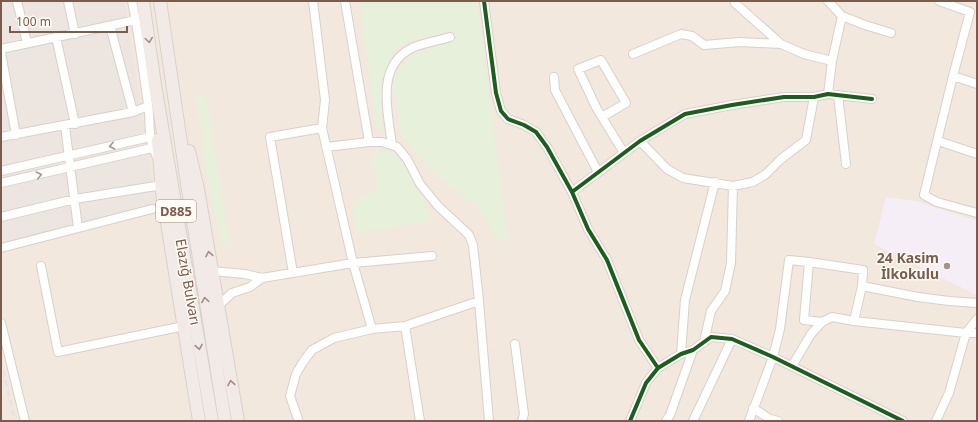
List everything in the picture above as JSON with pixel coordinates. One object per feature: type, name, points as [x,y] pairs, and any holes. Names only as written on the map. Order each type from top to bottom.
[{"type":"highway","name":"Elazığ Bulvarı","points":[[143,1],[155,85],[212,421]]},
{"type":"highway","name":"Elazığ Bulvarı","points":[[160,1],[188,190],[225,421]]},
{"type":"highway","points":[[172,78],[198,189],[238,421]]},
{"type":"highway","points":[[155,85],[158,159],[162,192],[199,421]]},
{"type":"street","points":[[17,1],[27,43]]},
{"type":"street","points":[[68,1],[75,34]]},
{"type":"street","points":[[132,1],[148,106],[150,137],[152,148],[158,159]]},
{"type":"street","points":[[312,1],[325,100],[322,128],[352,263],[372,330]]},
{"type":"street","points":[[345,1],[369,142]]},
{"type":"street","points":[[484,1],[496,93],[501,111],[508,119],[524,125],[536,132],[546,147],[572,192],[588,229],[607,260],[639,340],[658,368]]},
{"type":"street","points":[[828,1],[842,16],[864,25],[892,32]]},
{"type":"street","points":[[939,1],[973,13],[953,76],[924,195],[936,202],[977,213]]},
{"type":"street","points":[[735,3],[781,44],[804,54],[832,61]]},
{"type":"street","points":[[828,94],[832,61],[842,16]]},
{"type":"street","points":[[1,49],[136,20]]},
{"type":"street","points":[[110,26],[133,112]]},
{"type":"street","points":[[633,54],[681,34],[692,36],[704,44],[740,42],[781,44]]},
{"type":"street","points":[[56,37],[74,124]]},
{"type":"street","points":[[392,145],[386,96],[392,66],[400,55],[413,48],[450,37]]},
{"type":"street","points":[[1,53],[16,135]]},
{"type":"street","points":[[602,117],[626,104],[601,60],[578,69],[602,117],[624,153]]},
{"type":"street","points":[[953,76],[977,84]]},
{"type":"street","points":[[554,77],[555,90],[598,172]]},
{"type":"street","points":[[572,192],[640,141],[685,114],[784,97],[814,97],[828,94],[872,99]]},
{"type":"street","points":[[838,95],[846,164]]},
{"type":"street","points":[[640,141],[667,169],[683,178],[715,182],[732,186],[753,182],[766,174],[781,159],[806,140],[814,97]]},
{"type":"street","points":[[1,138],[133,112],[148,106]]},
{"type":"street","points":[[65,126],[78,228]]},
{"type":"street","points":[[294,273],[270,137],[322,128]]},
{"type":"street","points":[[1,171],[150,137]]},
{"type":"street","points":[[938,141],[977,154]]},
{"type":"street","points":[[326,147],[369,142],[382,142],[397,147],[407,159],[420,184],[438,206],[469,235],[473,245],[489,421]]},
{"type":"street","points":[[1,183],[152,148]]},
{"type":"street","points":[[681,354],[685,300],[715,182]]},
{"type":"street","points":[[1,217],[75,199],[162,185]]},
{"type":"street","points":[[704,342],[711,311],[725,291],[731,263],[732,186]]},
{"type":"street","points":[[1,248],[152,209]]},
{"type":"street","points":[[212,271],[245,274],[262,278],[352,263],[432,256]]},
{"type":"street","points":[[749,421],[773,357],[780,329],[789,260],[863,270],[862,286],[854,321]]},
{"type":"street","points":[[809,262],[804,320],[822,322]]},
{"type":"street","points":[[41,266],[58,352],[184,326]]},
{"type":"street","points":[[218,306],[232,293],[250,287],[262,278]]},
{"type":"street","points":[[862,286],[918,297],[977,303]]},
{"type":"street","points":[[298,419],[290,396],[296,374],[312,350],[334,338],[372,330],[405,326],[479,301]]},
{"type":"street","points":[[792,366],[811,334],[822,322],[832,317],[854,321],[977,333]]},
{"type":"street","points":[[936,421],[949,393],[966,333],[977,319]]},
{"type":"street","points":[[1,323],[25,421]]},
{"type":"street","points":[[405,326],[420,421]]},
{"type":"street","points":[[630,421],[646,382],[658,368],[681,354],[693,350],[711,337],[732,339],[792,366],[903,421]]},
{"type":"street","points":[[695,420],[732,339]]},
{"type":"street","points":[[515,344],[524,414],[522,421]]},
{"type":"street","points":[[666,421],[670,415],[693,350]]},
{"type":"street","points":[[753,408],[770,419],[778,421]]},
{"type":"shaded area","points":[[1,1],[977,1],[977,421],[1,421]]},
{"type":"shaded area","points":[[1,1],[125,1],[158,213],[1,241]]},
{"type":"shaded area","name":"24 Kasim İlkokulu","points":[[886,197],[915,201],[977,221],[977,295],[874,244]]},
{"type":"green space","points":[[360,1],[477,1],[508,242],[495,236],[475,202],[469,202],[420,158],[404,138],[400,129],[397,101],[392,87],[394,78],[407,60],[414,55],[458,39],[451,30],[408,42],[398,48],[387,65],[384,76],[381,99],[381,131],[376,126]]},
{"type":"green space","points":[[196,95],[206,96],[230,244],[222,247],[207,174]]},
{"type":"green space","points":[[388,150],[398,157],[421,193],[430,221],[357,233],[352,206],[354,201],[378,189],[371,154]]},
{"type":"railway","points":[[1,361],[15,421]]},
{"type":"cycle path","points":[[484,1],[496,93],[501,111],[508,119],[524,125],[536,132],[547,147],[572,192],[588,229],[607,260],[639,340],[658,368]]},
{"type":"cycle path","points":[[572,192],[640,141],[685,114],[784,97],[814,97],[828,94],[872,99]]},
{"type":"cycle path","points":[[630,421],[646,383],[658,368],[681,354],[693,350],[711,337],[732,339],[773,357],[903,421]]},
{"type":"place","name":"24 Kasim İlkokulu","points":[[947,266]]}]
